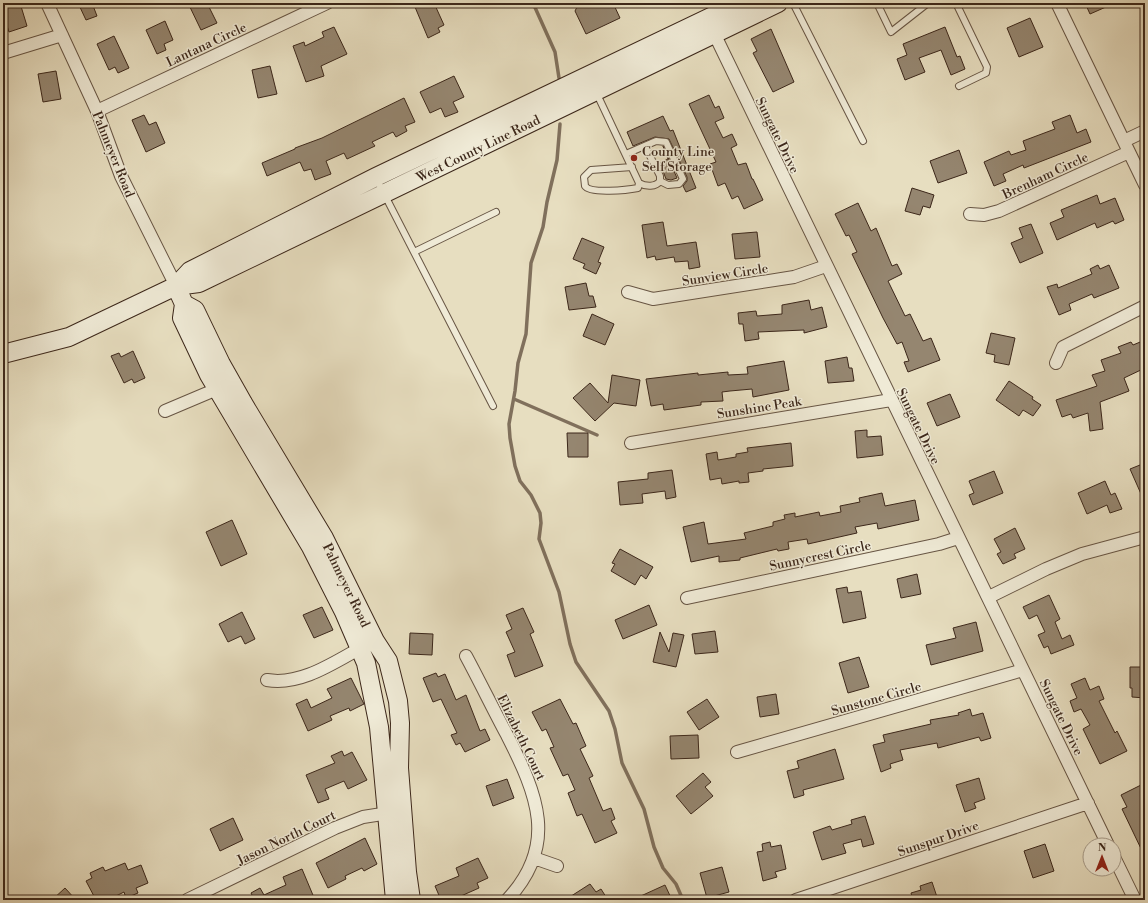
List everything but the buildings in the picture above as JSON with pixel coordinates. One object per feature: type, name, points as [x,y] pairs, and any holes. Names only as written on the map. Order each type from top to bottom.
[{"type":"main road","name":"West County Line Road","points":[[711,26],[740,3]]},
{"type":"main road","name":"West County Line Road","points":[[3,354],[69,337],[176,286],[200,283],[385,193],[592,84],[711,26],[778,3]]},
{"type":"main road","name":"West County Line Road","points":[[176,286],[190,271],[376,177],[592,84]]},
{"type":"main road","name":"Pahmeyer Road","points":[[176,286],[184,304],[182,318],[217,389],[311,547],[329,581],[367,645],[388,661],[398,701],[400,723],[394,812],[395,900]]},
{"type":"main road","name":"Pahmeyer Road","points":[[184,304],[195,310],[221,364],[243,403],[324,538],[367,645]]},
{"type":"main road","name":"Pahmeyer Road","points":[[394,812],[412,900]]},
{"type":"street","name":"Pahmeyer Road","points":[[47,3],[97,111],[121,176],[176,286]]},
{"type":"street","name":"Lantana Circle","points":[[97,111],[327,3]]},
{"type":"street","points":[[1057,3],[1145,185]]},
{"type":"street","name":"Sungate Drive","points":[[711,26],[826,266],[958,538],[989,597],[1104,837]]},
{"type":"street","points":[[3,53],[62,35]]},
{"type":"street","name":"Brenham Circle","points":[[970,214],[984,215],[999,211],[1126,146],[1145,131]]},
{"type":"street","name":"Sunview Circle","points":[[628,292],[653,299],[794,277],[826,266]]},
{"type":"street","points":[[1056,363],[1063,347],[1145,306]]},
{"type":"street","points":[[165,411],[217,389]]},
{"type":"street","name":"Sunshine Peak","points":[[631,443],[891,400]]},
{"type":"street","points":[[989,597],[1046,569],[1082,554],[1145,537]]},
{"type":"street","name":"Sunnycrest Circle","points":[[687,598],[939,544],[958,538]]},
{"type":"street","points":[[267,680],[278,682],[293,681],[367,645]]},
{"type":"street","name":"Elizabeth Court","points":[[466,656],[529,781],[536,805],[538,845],[534,858],[524,879],[507,900]]},
{"type":"street","name":"Sunstone Circle","points":[[737,752],[1023,670]]},
{"type":"street","name":"Sunspur Drive","points":[[796,900],[1088,803]]},
{"type":"street","name":"Jason North Court","points":[[187,900],[335,828],[363,817],[394,812]]},
{"type":"street","points":[[534,858],[557,866]]},
{"type":"street","points":[[1122,874],[1134,900]]},
{"type":"lane","points":[[793,3],[863,141]]},
{"type":"lane","points":[[877,3],[891,32],[928,3]]},
{"type":"lane","points":[[956,3],[987,67],[986,73],[959,86]]},
{"type":"lane","points":[[592,84],[626,154],[632,167],[639,183],[638,188],[631,189],[591,190],[585,186],[584,177],[591,170],[632,167]]},
{"type":"lane","points":[[626,154],[656,141],[666,142],[683,179],[679,184],[673,186],[660,181]]},
{"type":"lane","points":[[645,146],[660,176],[660,181]]},
{"type":"lane","points":[[376,177],[493,406]]},
{"type":"lane","points":[[639,183],[651,186],[660,181]]},
{"type":"lane","points":[[414,252],[496,212]]},
{"type":"waterway","points":[[533,3],[555,52],[559,78]]},
{"type":"waterway","points":[[560,124],[557,160],[543,227],[531,263],[526,334],[518,363],[509,424],[510,438],[515,466],[520,481],[531,495],[540,513],[541,523],[539,539],[559,592],[570,644],[576,662],[609,711],[615,729],[622,763],[644,809],[654,847],[663,868],[676,884],[683,900]]},
{"type":"waterway","points":[[514,399],[597,435]]},
{"type":"place","name":"County Line Self Storage","points":[[634,158]]}]
